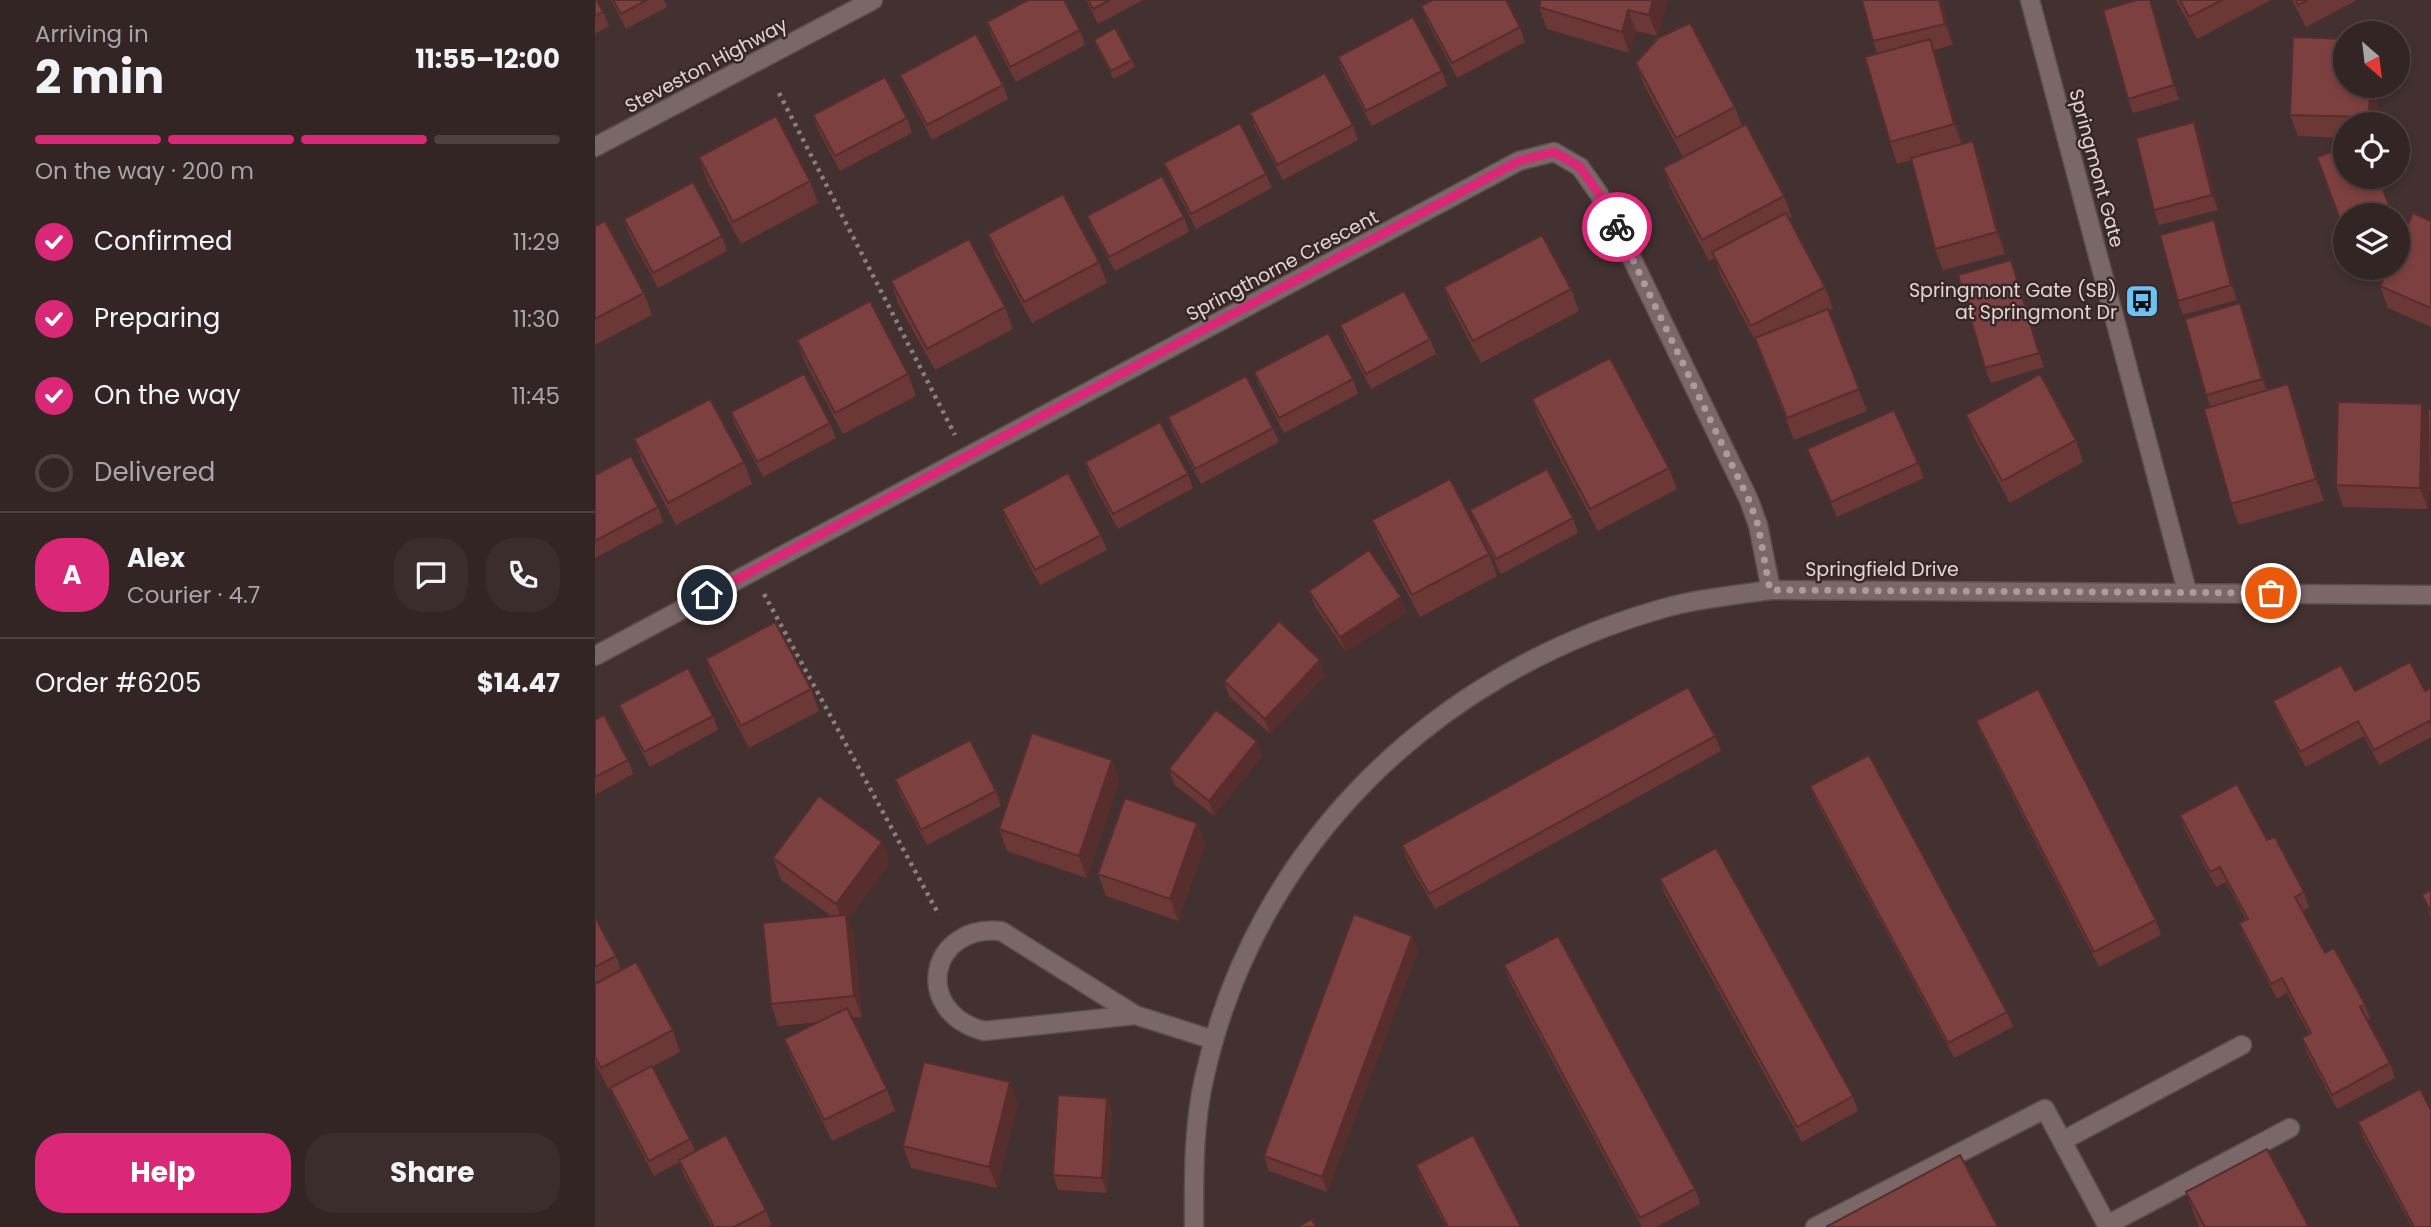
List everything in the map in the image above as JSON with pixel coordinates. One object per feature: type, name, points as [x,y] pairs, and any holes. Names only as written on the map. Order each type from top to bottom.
[{"type":"street","name":"Steveston Highway","points":[[595,147],[873,0]]},
{"type":"street","name":"Springmont Gate","points":[[2030,0],[2187,591]]},
{"type":"street","name":"Springthorne Crescent","points":[[595,656],[1519,161],[1554,152],[1580,167],[1599,194],[1620,234],[1749,500],[1758,525],[1770,590]]},
{"type":"street","name":"Springfield Drive","points":[[1194,1227],[1194,1160],[1203,1082],[1237,973],[1266,914],[1309,847],[1356,790],[1395,752],[1451,708],[1551,649],[1663,608],[1770,590],[2187,591],[2431,595]]},
{"type":"street","points":[[1135,1015],[984,1031],[967,1026],[953,1017],[943,1004],[938,988],[938,971],[944,956],[954,943],[968,933],[1001,931],[1135,1015],[1214,1040]]},
{"type":"street","points":[[2062,1141],[2242,1045]]},
{"type":"street","points":[[1815,1227],[2045,1109],[2107,1226],[2290,1128]]},
{"type":"path","points":[[779,93],[955,436]]},
{"type":"path","points":[[751,571],[939,915]]},
{"type":"building","points":[[595,0],[603,12],[595,16]]},
{"type":"building","points":[[613,0],[647,0],[621,14]]},
{"type":"building","points":[[1028,0],[1064,0],[1080,30],[1010,67],[987,22]]},
{"type":"building","points":[[1088,0],[1110,0],[1093,9]]},
{"type":"building","points":[[1433,0],[1506,0],[1520,27],[1452,63],[1421,6]]},
{"type":"building","points":[[1541,0],[1653,0],[1649,15],[1628,10],[1622,32],[1539,7]]},
{"type":"building","points":[[1862,0],[1939,0],[1945,24],[1873,41]]},
{"type":"building","points":[[2137,0],[2150,0],[2174,85],[2128,99],[2103,10]]},
{"type":"building","points":[[2180,0],[2222,0],[2189,17]]},
{"type":"building","points":[[1413,17],[1442,71],[1366,111],[1338,57]]},
{"type":"building","points":[[1690,23],[1735,107],[1676,138],[1636,63],[1658,38]]},
{"type":"building","points":[[1115,28],[1132,60],[1111,71],[1094,40]]},
{"type":"building","points":[[976,34],[1003,85],[927,125],[900,75]]},
{"type":"building","points":[[2293,37],[2333,39],[2333,98],[2370,98],[2369,112],[2333,112],[2333,116],[2290,115]]},
{"type":"building","points":[[1930,39],[1954,124],[1890,142],[1865,57]]},
{"type":"building","points":[[1325,73],[1353,125],[1277,165],[1250,113]]},
{"type":"building","points":[[885,77],[907,118],[835,156],[813,115]]},
{"type":"building","points":[[776,116],[810,181],[733,222],[699,157]]},
{"type":"building","points":[[2194,122],[2212,195],[2154,210],[2136,138]]},
{"type":"building","points":[[1240,123],[1266,174],[1191,214],[1164,163]]},
{"type":"building","points":[[1746,124],[1784,196],[1702,240],[1663,168]]},
{"type":"building","points":[[1973,141],[1997,232],[1935,249],[1911,158]]},
{"type":"building","points":[[2333,151],[2333,189],[2383,189],[2388,203],[2334,203],[2317,157]]},
{"type":"building","points":[[1162,176],[1184,217],[1109,257],[1087,216]]},
{"type":"building","points":[[693,182],[722,236],[653,273],[624,219]]},
{"type":"building","points":[[1063,194],[1099,262],[1024,302],[988,234]]},
{"type":"building","points":[[1786,213],[1825,287],[1751,326],[1712,252]]},
{"type":"building","points":[[2413,213],[2431,221],[2431,308],[2380,286],[2383,280],[2410,280],[2410,220]]},
{"type":"building","points":[[2214,220],[2231,285],[2178,301],[2160,235]]},
{"type":"building","points":[[605,221],[644,293],[595,319],[595,226]]},
{"type":"building","points":[[1542,235],[1571,289],[1473,341],[1444,287]]},
{"type":"building","points":[[969,239],[1005,307],[927,349],[891,281]]},
{"type":"building","points":[[2011,260],[2039,353],[1985,368],[1958,275]]},
{"type":"building","points":[[1404,291],[1430,339],[1366,374],[1340,325]]},
{"type":"building","points":[[870,301],[908,374],[835,413],[797,340]]},
{"type":"building","points":[[2240,303],[2262,379],[2206,395],[2185,319]]},
{"type":"building","points":[[1828,309],[1859,389],[1787,418],[1755,338]]},
{"type":"building","points":[[1328,333],[1353,379],[1279,418],[1254,372]]},
{"type":"building","points":[[1610,358],[1669,468],[1590,509],[1532,399]]},
{"type":"building","points":[[804,374],[830,423],[757,462],[731,412]]},
{"type":"building","points":[[2040,374],[2076,440],[2002,481],[1966,415]]},
{"type":"building","points":[[1246,376],[1273,428],[1195,469],[1168,417]]},
{"type":"building","points":[[2288,384],[2316,479],[2231,504],[2204,409]]},
{"type":"building","points":[[710,399],[744,462],[668,503],[634,439]]},
{"type":"building","points":[[2338,402],[2422,404],[2420,488],[2336,485]]},
{"type":"building","points":[[2428,409],[2431,409],[2431,487],[2429,487]]},
{"type":"building","points":[[1894,410],[1918,463],[1831,502],[1807,449]]},
{"type":"building","points":[[1160,422],[1188,474],[1113,514],[1085,462]]},
{"type":"building","points":[[631,456],[658,507],[595,541],[595,475]]},
{"type":"building","points":[[1547,469],[1573,518],[1496,559],[1470,510]]},
{"type":"building","points":[[1068,473],[1101,535],[1035,570],[1002,509]]},
{"type":"building","points":[[1450,479],[1489,554],[1412,595],[1372,520]]},
{"type":"building","points":[[1369,550],[1401,597],[1340,637],[1309,591]]},
{"type":"building","points":[[1279,621],[1320,660],[1265,719],[1224,681]]},
{"type":"building","points":[[775,622],[811,689],[741,726],[706,659]]},
{"type":"building","points":[[2410,662],[2425,691],[2431,688],[2431,725],[2429,721],[2374,750],[2358,721],[2300,752],[2273,701],[2341,665],[2355,691]]},
{"type":"building","points":[[688,668],[713,716],[644,752],[619,705]]},
{"type":"building","points":[[1688,687],[1715,736],[1429,894],[1402,845]]},
{"type":"building","points":[[2038,689],[2156,920],[2094,952],[1976,721]]},
{"type":"building","points":[[1216,710],[1257,741],[1209,801],[1169,769]]},
{"type":"building","points":[[604,715],[628,760],[595,777],[595,720]]},
{"type":"building","points":[[1032,733],[1112,760],[1079,856],[999,829]]},
{"type":"building","points":[[970,740],[996,791],[921,830],[895,779]]},
{"type":"building","points":[[1869,755],[2007,1012],[1948,1043],[1810,786]]},
{"type":"building","points":[[2237,784],[2267,840],[2275,837],[2304,892],[2295,897],[2325,953],[2334,948],[2365,1004],[2360,1007],[2390,1063],[2332,1095],[2302,1038],[2311,1033],[2282,978],[2271,984],[2239,923],[2248,919],[2220,867],[2210,872],[2180,815]]},
{"type":"building","points":[[819,796],[882,842],[836,904],[773,858]]},
{"type":"building","points":[[1125,798],[1197,823],[1170,899],[1098,874]]},
{"type":"building","points":[[1716,848],[1853,1096],[1797,1127],[1660,879]]},
{"type":"building","points":[[2431,890],[2431,912],[2422,895]]},
{"type":"building","points":[[1354,914],[1412,936],[1322,1177],[1264,1156]]},
{"type":"building","points":[[846,915],[854,996],[771,1004],[763,923]]},
{"type":"building","points":[[595,917],[616,956],[595,967]]},
{"type":"building","points":[[1558,936],[1695,1189],[1640,1218],[1504,965]]},
{"type":"building","points":[[636,962],[673,1030],[601,1068],[595,1057],[595,984]]},
{"type":"building","points":[[847,1008],[887,1089],[824,1120],[784,1039]]},
{"type":"building","points":[[924,1062],[1010,1082],[989,1167],[903,1146]]},
{"type":"building","points":[[652,1066],[690,1139],[649,1161],[610,1088]]},
{"type":"building","points":[[2420,1089],[2431,1110],[2431,1227],[2414,1227],[2358,1122]]},
{"type":"building","points":[[1058,1095],[1107,1098],[1102,1178],[1053,1175]]},
{"type":"building","points":[[726,1135],[766,1210],[734,1227],[714,1227],[679,1160]]},
{"type":"building","points":[[1473,1135],[1521,1227],[1448,1227],[1416,1165]]},
{"type":"building","points":[[2267,1149],[2309,1227],[2205,1227],[2186,1192]]},
{"type":"building","points":[[1960,1155],[1998,1227],[1826,1227]]},
{"type":"building","points":[[1312,1219],[1316,1227],[1297,1227]]},
{"type":"way so far","points":[[1617,227],[1749,500],[1758,525],[1770,590],[2271,593]]},
{"type":"place","name":"Springmont Gate (SB) at Springmont Dr","points":[[2142,301]]},
{"type":"route","points":[[707,595],[1519,161],[1554,152],[1580,167],[1617,227]]}]
